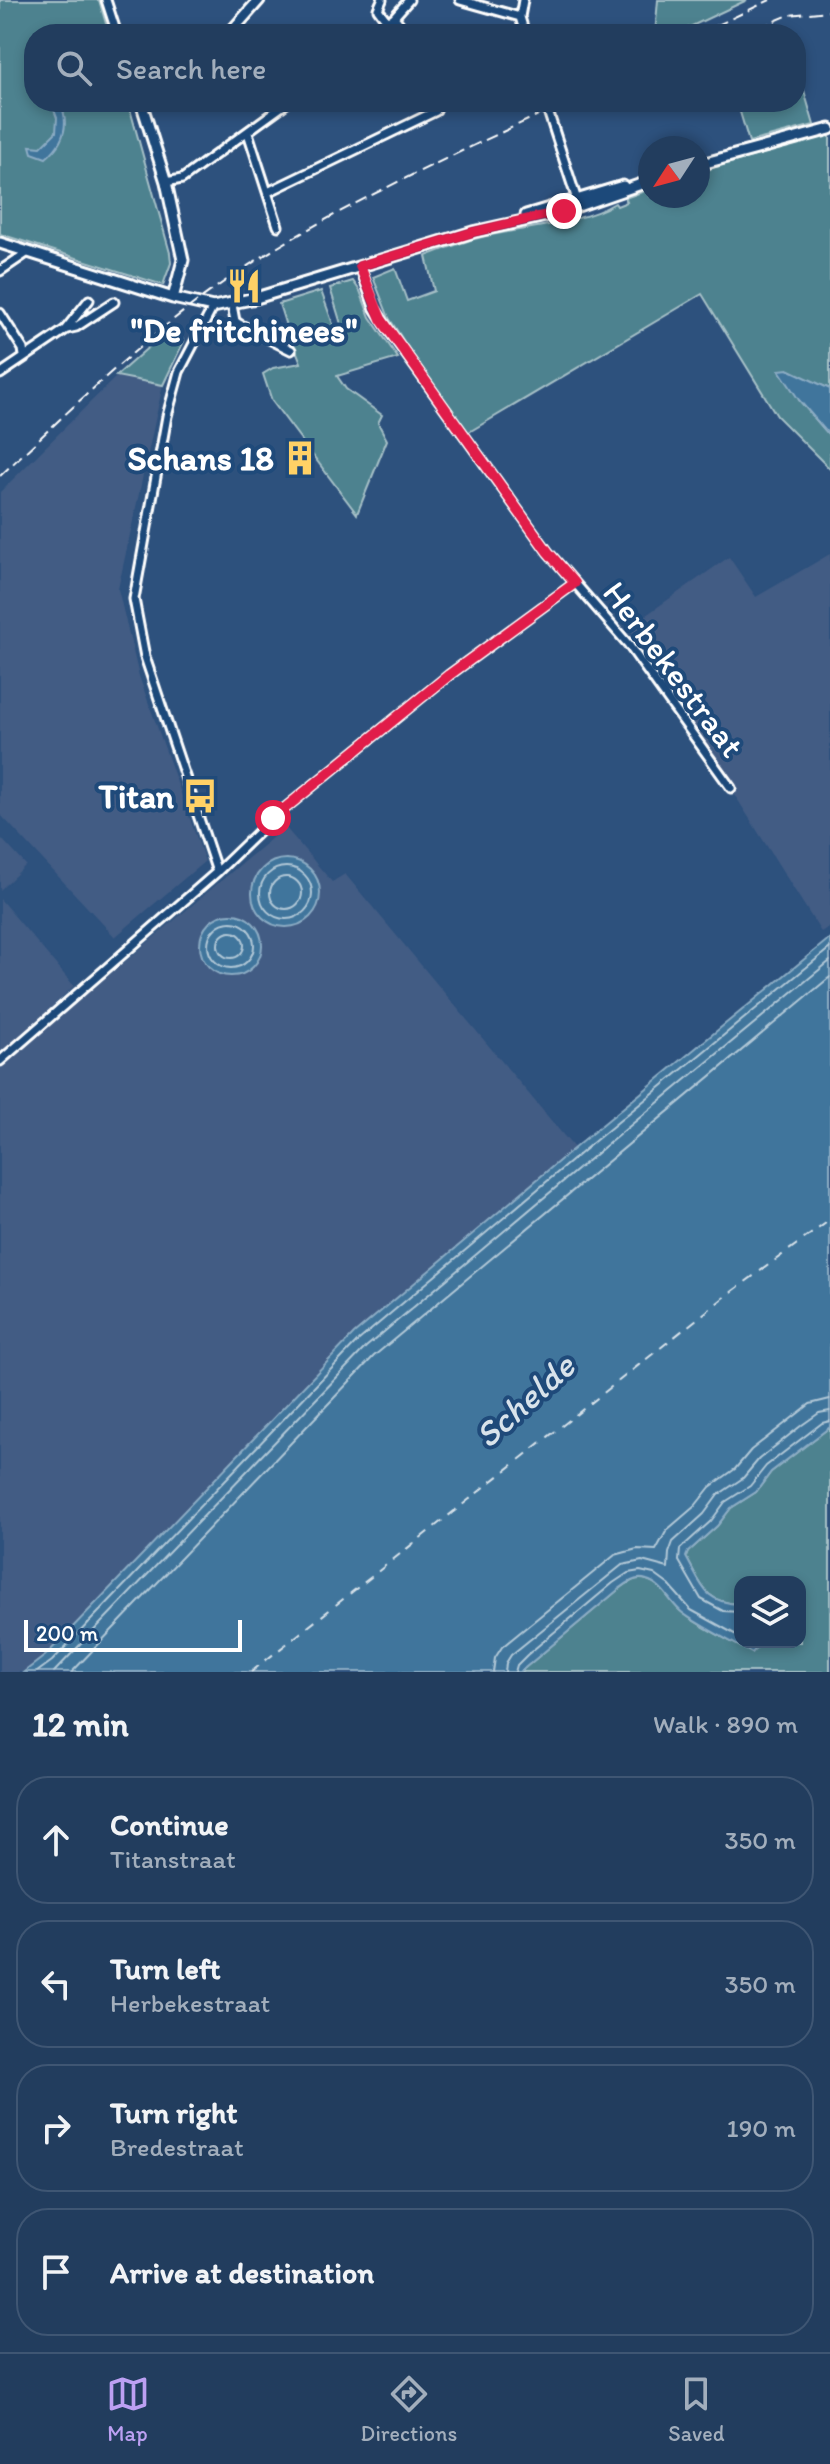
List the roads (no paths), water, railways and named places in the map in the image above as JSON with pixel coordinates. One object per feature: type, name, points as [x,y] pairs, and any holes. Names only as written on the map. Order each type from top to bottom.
[{"type":"main road","points":[[238,24],[259,0]]},
{"type":"main road","points":[[144,112],[166,182],[183,260],[173,298]]},
{"type":"main road","points":[[710,162],[830,129]]},
{"type":"main road","points":[[0,243],[173,298],[213,307],[232,305],[638,182]]},
{"type":"main road","points":[[473,232],[555,214],[638,183]]},
{"type":"street","points":[[106,0],[114,24]]},
{"type":"street","points":[[382,0],[378,9],[396,24]]},
{"type":"street","points":[[384,24],[408,0]]},
{"type":"street","points":[[460,0],[520,17]]},
{"type":"street","points":[[522,24],[523,0]]},
{"type":"street","points":[[166,182],[182,179],[275,112]]},
{"type":"street","points":[[268,192],[433,112]]},
{"type":"street","points":[[548,112],[577,200]]},
{"type":"street","points":[[248,133],[278,226]]},
{"type":"street","points":[[0,271],[28,252]]},
{"type":"street","name":"Herbekestraat","points":[[360,266],[374,307],[385,325],[548,552],[628,644],[731,788]]},
{"type":"street","points":[[65,330],[89,300]]},
{"type":"street","points":[[0,374],[65,330],[76,327],[114,302]]},
{"type":"street","points":[[232,305],[235,321],[291,350]]},
{"type":"street","points":[[213,307],[179,372],[167,416],[134,599],[145,657],[217,872]]},
{"type":"street","points":[[0,313],[23,349],[24,356]]},
{"type":"street","points":[[0,1061],[217,872],[273,818],[449,675],[575,583]]},
{"type":"water","points":[[55,112],[64,112],[64,132],[58,146],[46,158],[32,153],[30,146],[41,147],[56,132]]},
{"type":"water","points":[[788,369],[830,389],[830,436],[799,400],[779,370]]},
{"type":"water","points":[[286,859],[310,869],[320,893],[310,917],[286,927],[262,917],[252,893],[262,869]]},
{"type":"water","points":[[231,914],[243,916],[253,923],[260,933],[260,957],[253,967],[243,974],[231,976],[219,974],[209,967],[202,957],[200,945],[202,933],[209,923],[219,916]]},
{"type":"water","name":"Schelde","points":[[830,938],[830,1427],[771,1472],[756,1492],[731,1508],[717,1526],[688,1552],[686,1557],[706,1591],[719,1600],[734,1604],[734,1643],[684,1614],[653,1582],[639,1579],[618,1590],[520,1672],[24,1672],[46,1655],[354,1334]]},
{"type":"railway","points":[[720,24],[770,0]]},
{"type":"railway","points":[[768,24],[789,15],[830,11]]},
{"type":"railway","points":[[0,476],[83,397],[170,322],[231,277],[353,205],[545,112]]},
{"type":"place","name":"\"De fritchinees\"","points":[[244,286]]},
{"type":"place","name":"Schans 18","points":[[300,458]]},
{"type":"place","name":"Titan","points":[[200,796]]}]
